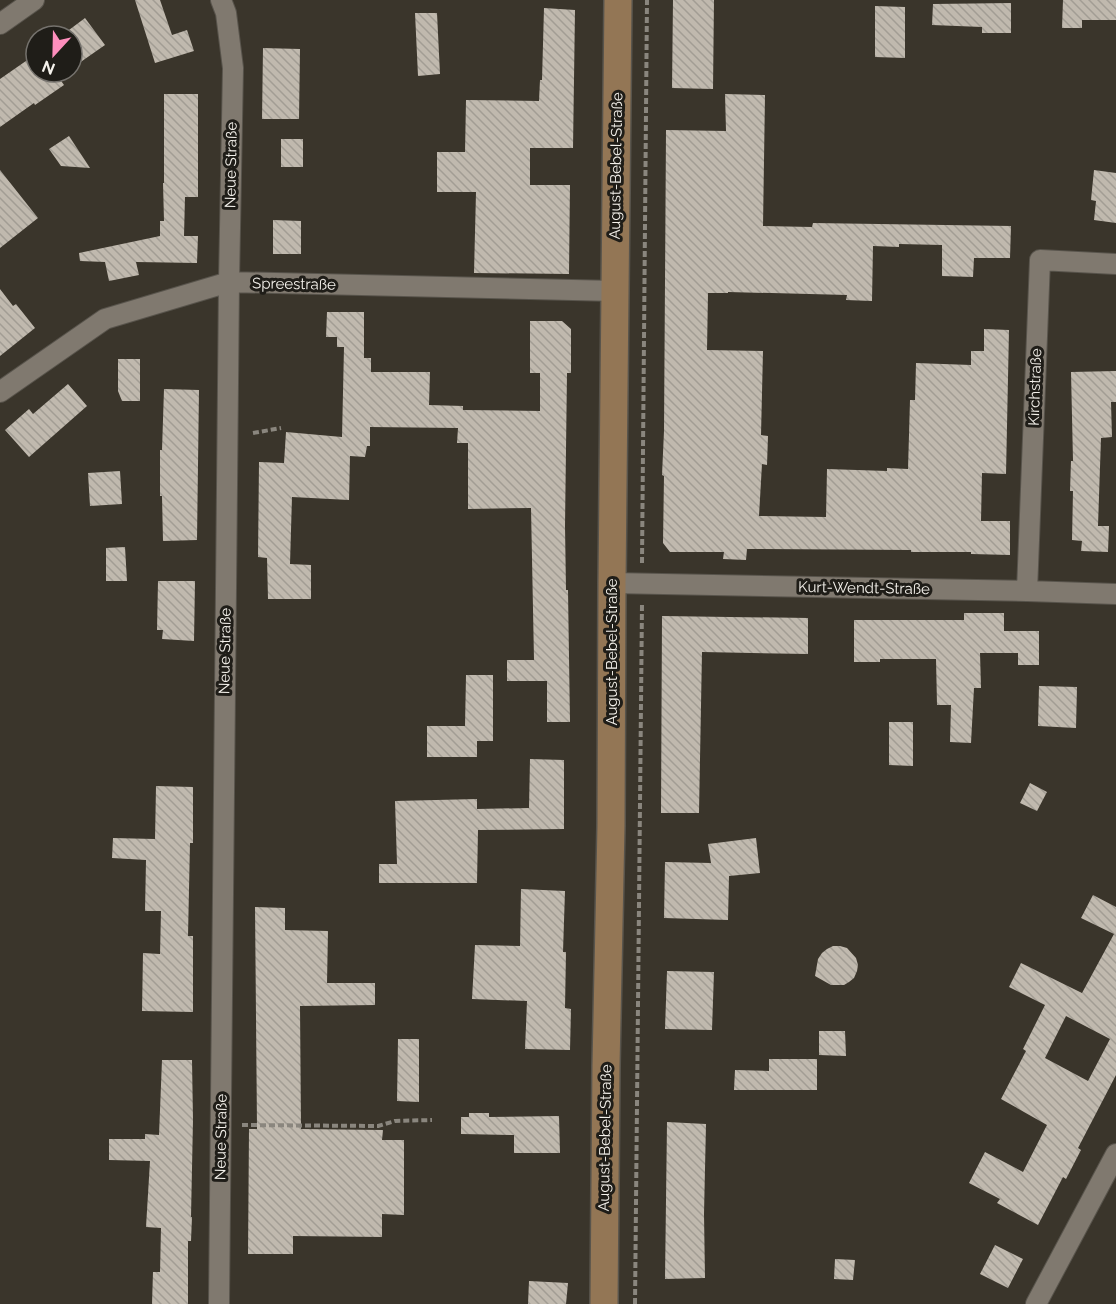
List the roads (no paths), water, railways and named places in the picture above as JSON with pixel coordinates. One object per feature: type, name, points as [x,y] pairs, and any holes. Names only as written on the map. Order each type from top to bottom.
[{"type":"main road","name":"August-Bebel-Straße","points":[[604,1304],[618,0]]},
{"type":"street","points":[[0,24],[34,0]]},
{"type":"street","name":"Neue Straße","points":[[219,1304],[233,68],[226,12],[221,0]]},
{"type":"street","name":"Kirchstraße","points":[[1027,591],[1040,260],[1116,264]]},
{"type":"street","name":"Spreestraße","points":[[0,392],[105,319],[229,282],[615,291]]},
{"type":"street","name":"Kurt-Wendt-Straße","points":[[612,583],[1116,594]]},
{"type":"street","points":[[1036,1304],[1116,1154]]}]
